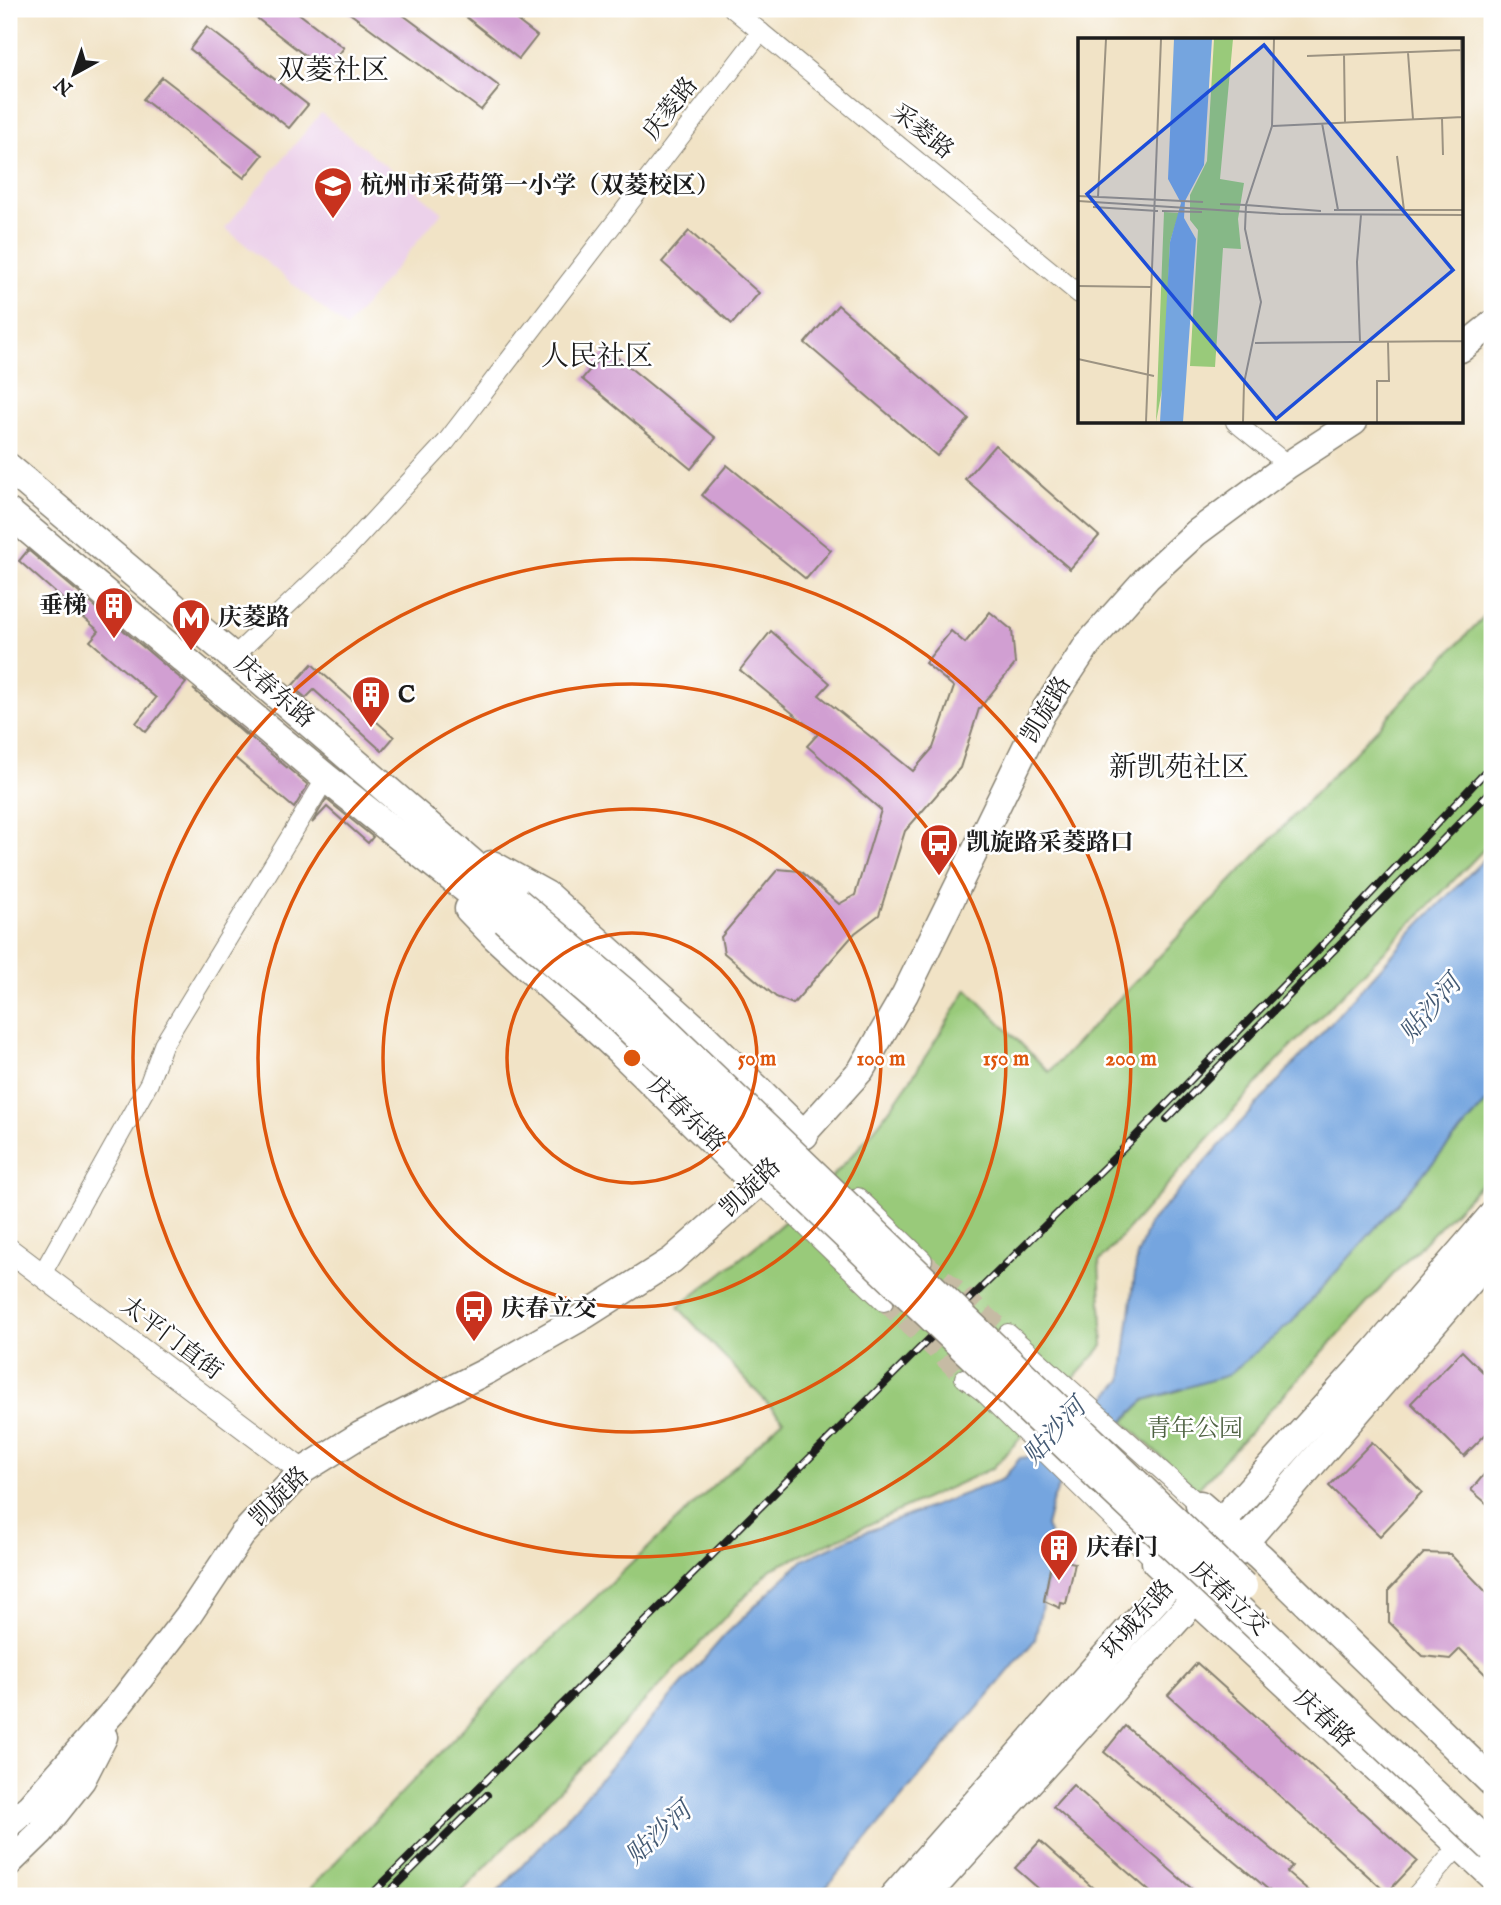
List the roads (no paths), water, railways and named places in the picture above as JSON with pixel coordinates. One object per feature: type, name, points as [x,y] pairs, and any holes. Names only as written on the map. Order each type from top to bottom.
[{"type":"main road","points":[[1462,348],[1492,324]]},
{"type":"main road","name":"凯旋路","points":[[9,1824],[29,1807],[119,1705],[188,1616],[242,1535],[302,1471],[360,1435],[489,1370],[595,1309],[671,1260],[757,1185],[861,1070],[905,995],[1042,714],[1088,644],[1147,578],[1196,533],[1289,465],[1351,424]]},
{"type":"main road","name":"庆春东路","points":[[9,468],[442,837],[511,910]]},
{"type":"main road","name":"庆春东路","points":[[9,513],[326,778],[405,840],[511,910]]},
{"type":"main road","name":"庆春东路","points":[[442,837],[546,894],[699,1032],[804,1135]]},
{"type":"main road","name":"庆春东路","points":[[405,840],[496,936],[618,1049],[757,1185]]},
{"type":"main road","name":"庆春立交","points":[[511,910],[630,998],[1492,1825]]},
{"type":"main road","name":"庆春立交","points":[[511,910],[625,1024],[1085,1464],[1492,1848]]},
{"type":"main road","name":"环城东路","points":[[894,1896],[1165,1571],[1210,1513],[1375,1352],[1492,1216]]},
{"type":"main road","name":"环城东路","points":[[925,1896],[1195,1599],[1492,1255]]},
{"type":"main road","points":[[1210,1513],[1260,1557],[1492,1782]]},
{"type":"main road","name":"庆春路","points":[[1165,1571],[1492,1875]]},
{"type":"main road","points":[[9,1863],[41,1832],[82,1780],[119,1705]]},
{"type":"street","name":"采菱路","points":[[733,9],[1078,292]]},
{"type":"street","name":"庆菱路","points":[[233,657],[348,548],[446,442],[761,32]]},
{"type":"street","points":[[1238,424],[1289,465]]},
{"type":"street","points":[[41,1274],[149,1083],[163,1045],[326,778]]},
{"type":"street","points":[[804,1135],[813,1155],[923,1260]]},
{"type":"street","points":[[757,1185],[776,1199],[884,1302]]},
{"type":"street","name":"太平门直街","points":[[9,1250],[302,1471]]},
{"type":"street","points":[[1009,1333],[1210,1513]]},
{"type":"street","points":[[964,1378],[984,1392],[1165,1571]]},
{"type":"street","points":[[1415,1896],[1460,1845]]},
{"type":"water","name":"贴沙河","points":[[1492,851],[1492,1096],[1291,1323],[1228,1375],[1145,1400],[1064,1478],[1053,1499],[1046,1526],[1054,1546],[1035,1640],[819,1896],[494,1896],[558,1827],[724,1636],[803,1560],[850,1538],[1003,1479],[1020,1458],[1037,1456],[1047,1461],[1122,1380],[1137,1256],[1149,1224],[1420,924]]},
{"type":"tunnel","points":[[923,1260],[1008,1333]]},
{"type":"tunnel","points":[[884,1302],[964,1378]]},
{"type":"railway","points":[[370,1896],[1125,1147],[1313,955],[1492,765]]},
{"type":"railway","points":[[1167,1119],[1492,790]]},
{"type":"railway","points":[[385,1896],[487,1795]]},
{"type":"place","name":"杭州市采荷第一小学（双菱校区）","points":[[333,220]]},
{"type":"place","name":"垂梯","points":[[114,640]]},
{"type":"place","name":"庆菱路","points":[[191,652]]},
{"type":"place","name":"C","points":[[371,729]]},
{"type":"place","name":"凯旋路采菱路口","points":[[939,877]]},
{"type":"place","name":"庆春立交","points":[[474,1343]]},
{"type":"place","name":"庆春门","points":[[1059,1582]]},
{"type":"district","name":"双菱社区","points":[[333,71]]},
{"type":"district","name":"人民社区","points":[[597,357]]},
{"type":"district","name":"新凯苑社区","points":[[1179,768]]},
{"type":"park label","name":"青年公园","points":[[1195,1429]]}]
